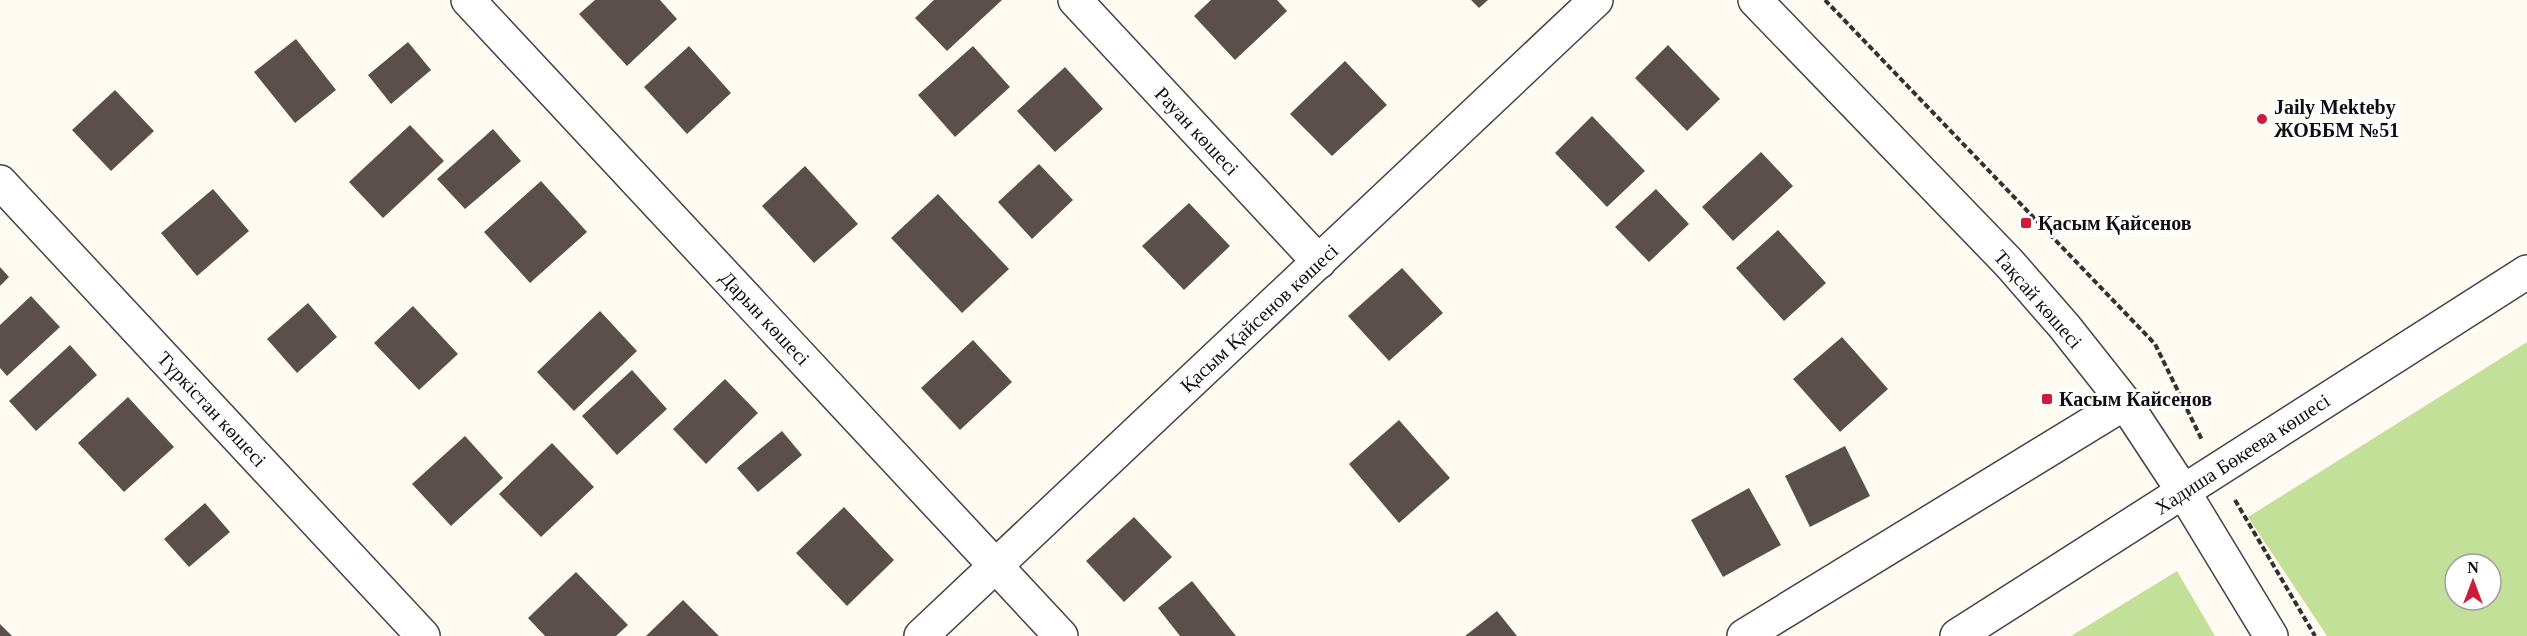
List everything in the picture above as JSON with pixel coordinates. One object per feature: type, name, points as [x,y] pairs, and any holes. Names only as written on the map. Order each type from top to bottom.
[{"type":"street","name":"Дарын көшесі","points":[[468,0],[1061,636]]},
{"type":"street","name":"Рауан көшесі","points":[[1074,0],[1319,262]]},
{"type":"street","name":"Қасым Қайсенов көшесі","points":[[921,636],[1596,0]]},
{"type":"street","name":"Тақсай көшесі","points":[[1755,0],[2009,263],[2064,326],[2125,404],[2183,491],[2271,636]]},
{"type":"street","name":"Түркістан көшесі","points":[[0,182],[423,636]]},
{"type":"street","name":"Хадиша Бөкеева көшесі","points":[[1957,636],[2527,272]]},
{"type":"street","points":[[1744,636],[2125,404]]},
{"type":"green space","points":[[2527,342],[2527,636],[2327,636],[2248,517]]},
{"type":"green space","points":[[2177,571],[2215,636],[2071,636]]},
{"type":"building","points":[[595,0],[660,0],[677,19],[627,66],[579,14]]},
{"type":"building","points":[[934,0],[1002,0],[947,51],[915,18]]},
{"type":"building","points":[[1211,0],[1277,0],[1287,11],[1235,60],[1194,16]]},
{"type":"building","points":[[1471,0],[1488,0],[1479,8]]},
{"type":"building","points":[[296,39],[336,90],[295,123],[254,72]]},
{"type":"building","points":[[408,42],[431,70],[391,104],[368,75]]},
{"type":"building","points":[[1668,45],[1720,99],[1687,131],[1635,78]]},
{"type":"building","points":[[689,46],[731,93],[687,134],[644,87]]},
{"type":"building","points":[[973,46],[1010,87],[955,137],[918,95]]},
{"type":"building","points":[[1345,61],[1387,105],[1332,156],[1290,114]]},
{"type":"building","points":[[1065,67],[1103,109],[1055,152],[1017,111]]},
{"type":"building","points":[[115,90],[154,131],[111,171],[72,130]]},
{"type":"building","points":[[1592,116],[1645,171],[1607,207],[1555,153]]},
{"type":"building","points":[[410,125],[444,161],[383,218],[349,182]]},
{"type":"building","points":[[493,129],[521,161],[465,209],[437,179]]},
{"type":"building","points":[[1761,152],[1793,186],[1733,241],[1702,207]]},
{"type":"building","points":[[1039,164],[1073,200],[1032,239],[998,202]]},
{"type":"building","points":[[805,166],[858,224],[814,263],[762,206]]},
{"type":"building","points":[[541,181],[587,232],[530,283],[484,232]]},
{"type":"building","points":[[213,189],[249,231],[197,276],[161,233]]},
{"type":"building","points":[[1656,189],[1689,224],[1649,262],[1615,227]]},
{"type":"building","points":[[938,194],[1009,269],[962,313],[891,238]]},
{"type":"building","points":[[1189,203],[1230,246],[1184,290],[1142,246]]},
{"type":"building","points":[[1778,230],[1826,283],[1784,321],[1736,268]]},
{"type":"building","points":[[0,267],[9,277],[0,286]]},
{"type":"building","points":[[1402,268],[1443,313],[1389,361],[1348,316]]},
{"type":"building","points":[[31,296],[60,327],[7,376],[0,368],[0,325]]},
{"type":"building","points":[[308,303],[337,337],[297,373],[267,339]]},
{"type":"building","points":[[413,306],[458,354],[419,390],[374,343]]},
{"type":"building","points":[[600,311],[637,351],[574,411],[537,372]]},
{"type":"building","points":[[1842,337],[1888,389],[1840,432],[1793,379]]},
{"type":"building","points":[[973,340],[1012,382],[960,430],[921,388]]},
{"type":"building","points":[[70,345],[97,375],[36,431],[9,401]]},
{"type":"building","points":[[632,370],[667,409],[617,455],[582,416]]},
{"type":"building","points":[[725,379],[758,413],[706,464],[673,429]]},
{"type":"building","points":[[128,397],[174,447],[124,492],[78,443]]},
{"type":"building","points":[[1399,420],[1450,478],[1399,523],[1349,464]]},
{"type":"building","points":[[782,431],[802,455],[758,492],[737,468]]},
{"type":"building","points":[[465,436],[503,478],[451,526],[412,484]]},
{"type":"building","points":[[552,443],[594,487],[541,537],[499,494]]},
{"type":"building","points":[[1845,446],[1870,496],[1810,527],[1785,476]]},
{"type":"building","points":[[1749,488],[1781,545],[1723,577],[1691,520]]},
{"type":"building","points":[[205,503],[230,532],[189,567],[164,539]]},
{"type":"building","points":[[844,507],[894,560],[847,606],[796,553]]},
{"type":"building","points":[[1134,517],[1172,557],[1124,602],[1086,561]]},
{"type":"building","points":[[576,572],[628,625],[616,636],[545,636],[528,618]]},
{"type":"building","points":[[1192,581],[1236,636],[1180,636],[1158,608]]},
{"type":"building","points":[[683,600],[719,636],[646,636]]},
{"type":"building","points":[[1497,611],[1517,636],[1465,636]]},
{"type":"building","points":[[0,624],[12,636],[0,636]]},
{"type":"place","name":"Jaily Mekteby ЖОББМ №51","points":[[2262,119]]},
{"type":"place","name":"Қасым Қайсенов","points":[[2026,223]]},
{"type":"place","name":"Касым Кайсенов","points":[[2047,399]]}]
